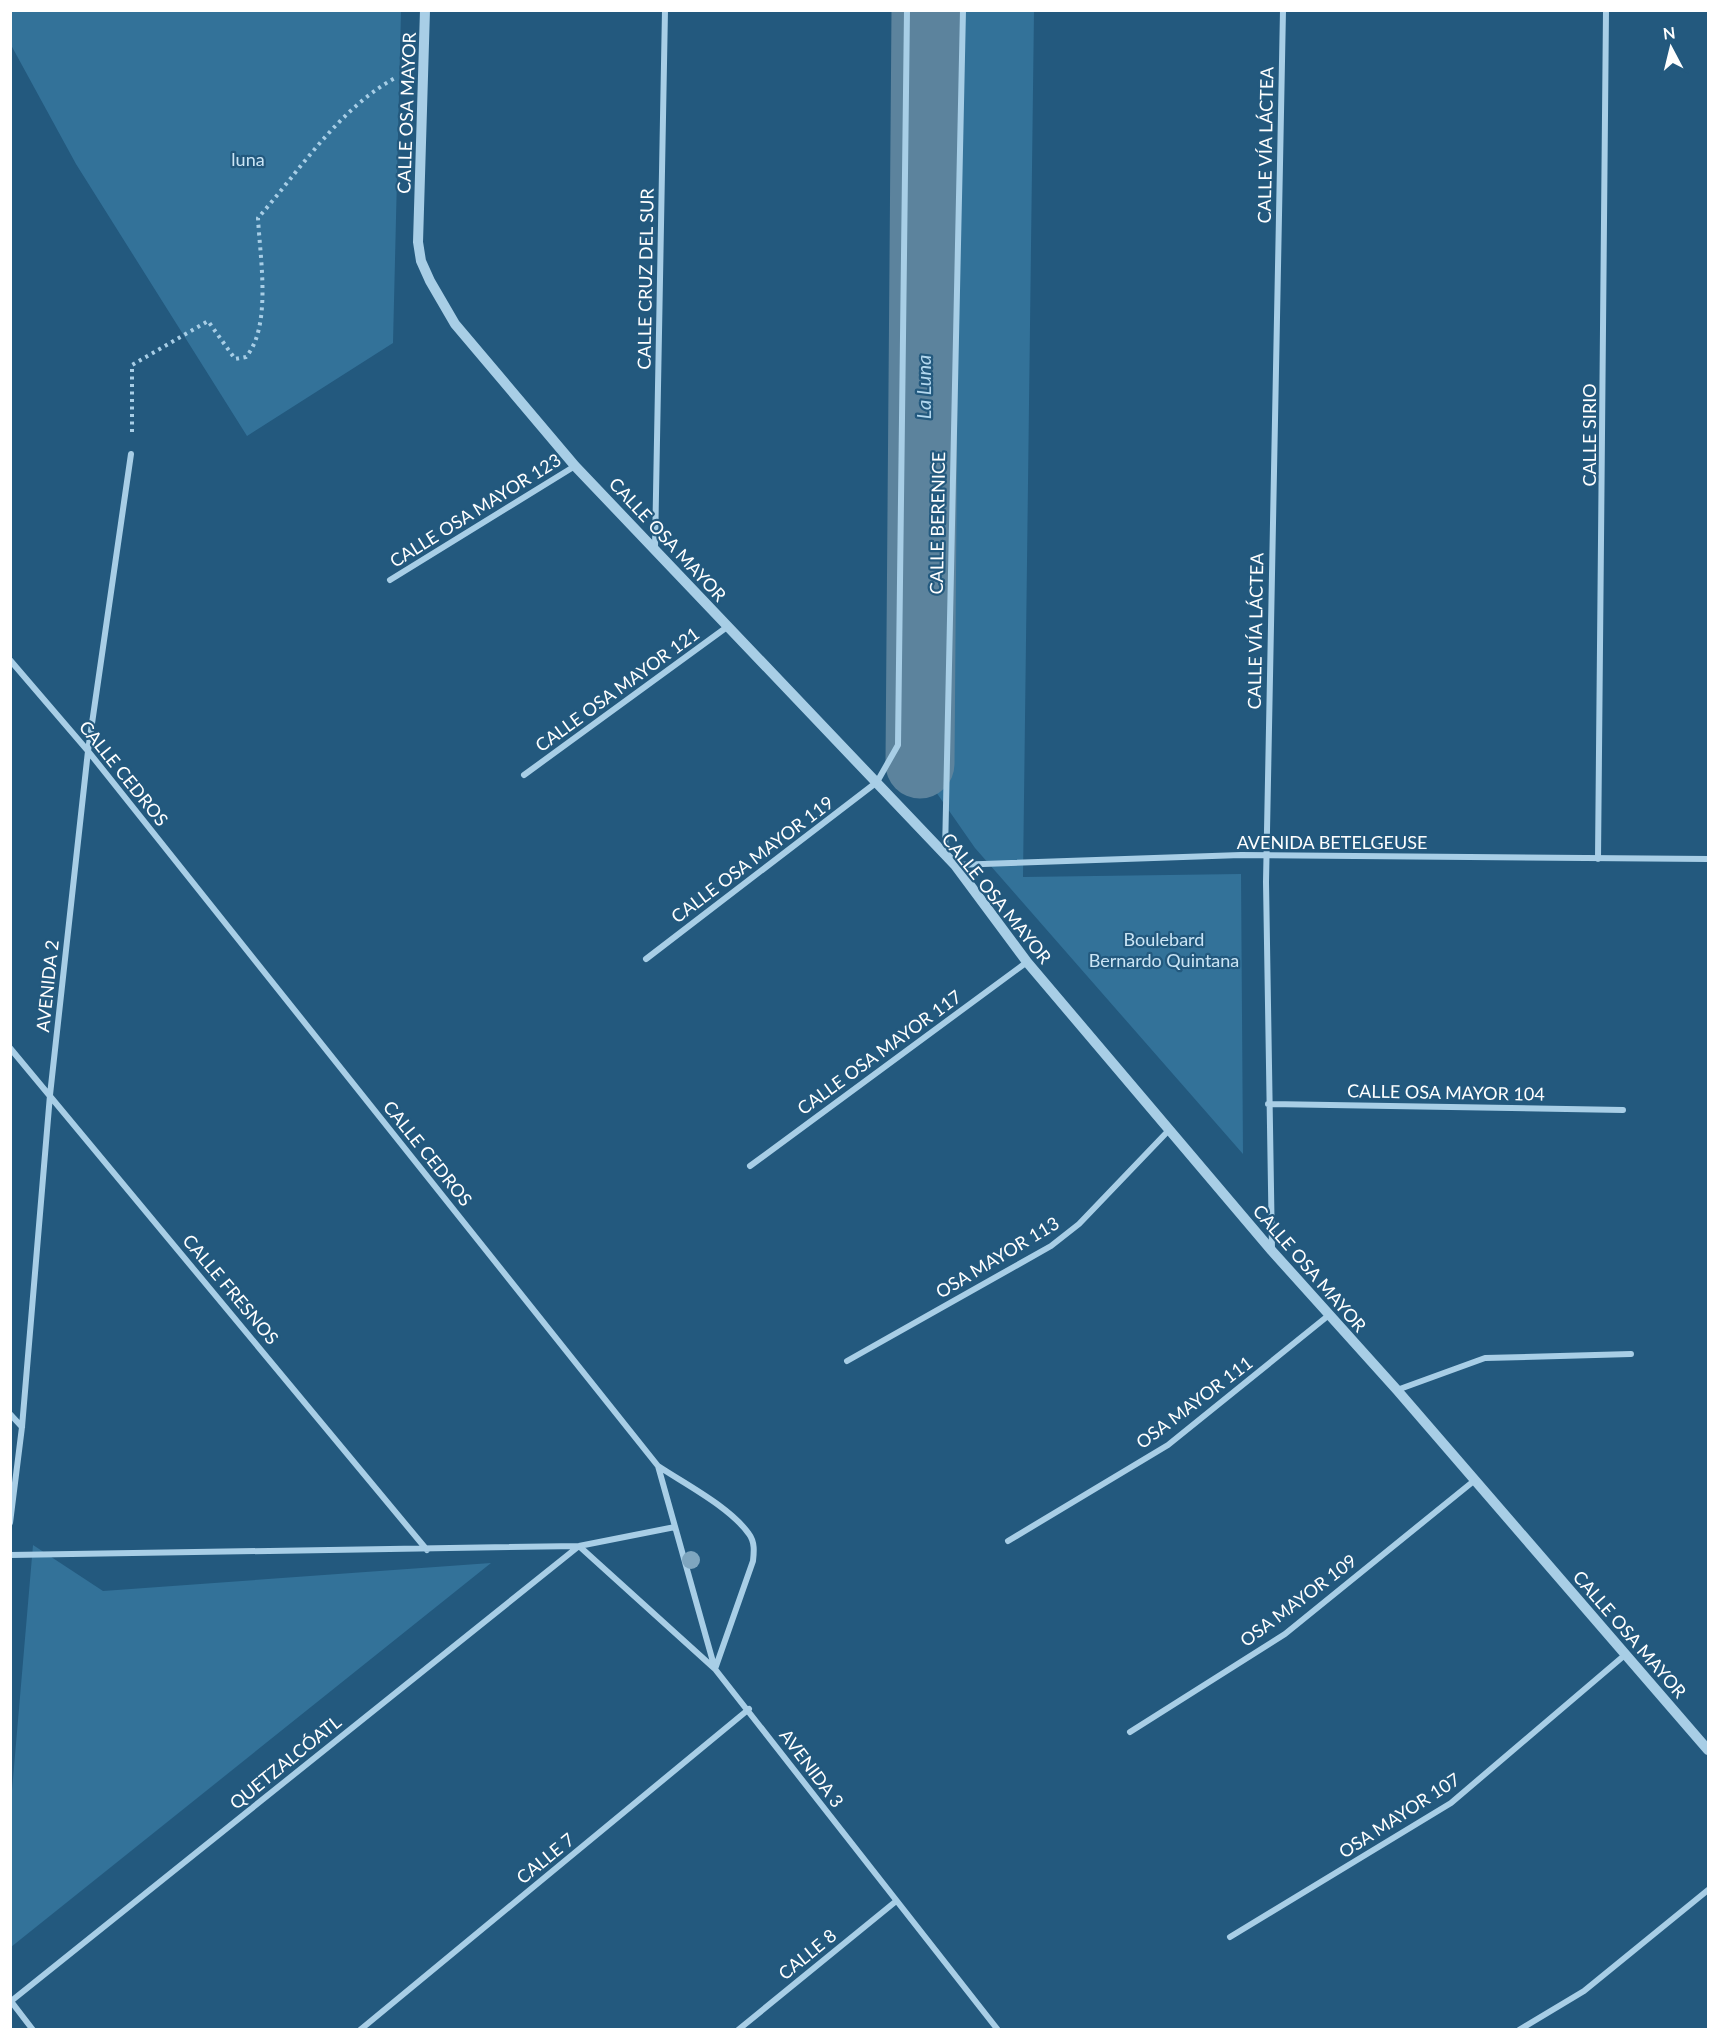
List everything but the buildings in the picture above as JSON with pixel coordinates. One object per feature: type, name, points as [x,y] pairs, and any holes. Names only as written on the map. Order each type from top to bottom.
[{"type":"street","name":"CALLE OSA MAYOR","points":[[425,10],[418,242],[421,261],[455,324],[575,466],[656,548],[727,627],[955,865],[1027,962],[1272,1251],[1397,1390],[1708,1750]]},
{"type":"street","name":"CALLE CRUZ DEL SUR","points":[[656,548],[665,10]]},
{"type":"street","name":"CALLE BERENICE","points":[[877,782],[898,745],[907,10]]},
{"type":"street","name":"CALLE BERENICE","points":[[945,856],[963,10]]},
{"type":"street","name":"CALLE VÍA LÁCTEA","points":[[1272,1251],[1266,855],[1283,10]]},
{"type":"street","name":"CALLE SIRIO","points":[[1598,859],[1606,10]]},
{"type":"street","name":"AVENIDA 2","points":[[10,1523],[22,1427],[50,1095],[88,750],[131,454]]},
{"type":"street","name":"CALLE OSA MAYOR 123","points":[[390,580],[575,466]]},
{"type":"street","name":"CALLE OSA MAYOR 121","points":[[524,775],[727,627]]},
{"type":"street","name":"CALLE CEDROS","points":[[10,660],[88,750],[658,1466],[728,1514],[750,1535],[754,1548],[753,1562],[715,1669]]},
{"type":"street","name":"CALLE OSA MAYOR 119","points":[[646,959],[877,782]]},
{"type":"street","name":"AVENIDA BETELGEUSE","points":[[955,865],[1266,855],[1708,860]]},
{"type":"street","name":"CALLE OSA MAYOR 117","points":[[750,1166],[1027,962]]},
{"type":"street","name":"CALLE FRESNOS","points":[[10,1048],[427,1550]]},
{"type":"street","name":"CALLE OSA MAYOR 104","points":[[1268,1104],[1623,1110]]},
{"type":"street","name":"OSA MAYOR 113","points":[[847,1361],[1051,1246],[1079,1224],[1170,1128]]},
{"type":"street","name":"OSA MAYOR 111","points":[[1008,1541],[1168,1445],[1329,1315]]},
{"type":"street","points":[[1397,1390],[1485,1358],[1631,1354]]},
{"type":"street","points":[[10,1414],[22,1427]]},
{"type":"street","points":[[658,1466],[715,1669]]},
{"type":"street","name":"OSA MAYOR 109","points":[[1130,1732],[1285,1634],[1475,1480]]},
{"type":"street","points":[[10,1555],[579,1546],[675,1527]]},
{"type":"street","name":"AVENIDA 3","points":[[579,1546],[715,1669],[895,1902],[998,2030]]},
{"type":"street","name":"QUETZALCÓATL","points":[[11,2001],[579,1546]]},
{"type":"street","name":"OSA MAYOR 107","points":[[1230,1937],[1451,1803],[1626,1654]]},
{"type":"street","name":"CALLE 7","points":[[360,2030],[748,1709]]},
{"type":"street","points":[[1519,2030],[1584,1991],[1708,1890]]},
{"type":"street","name":"CALLE 8","points":[[738,2030],[895,1902]]},
{"type":"street","points":[[11,2001],[33,2030]]},
{"type":"path","points":[[131,454],[132,365],[208,321],[235,359],[246,357],[255,347],[262,325],[258,218],[333,131],[374,89],[423,63]]},
{"type":"green space","name":"luna","points":[[10,11],[401,11],[393,343],[247,436],[76,164],[11,45]]},
{"type":"green space","name":"Boulebard Bernardo Quintana","points":[[905,11],[1034,11],[1023,877],[1241,874],[1243,1154],[975,848],[913,759]]},
{"type":"green space","points":[[33,1545],[103,1591],[491,1563],[11,1947],[11,1802]]},
{"type":"waterway","name":"La Luna","points":[[920,764],[926,10]]}]
